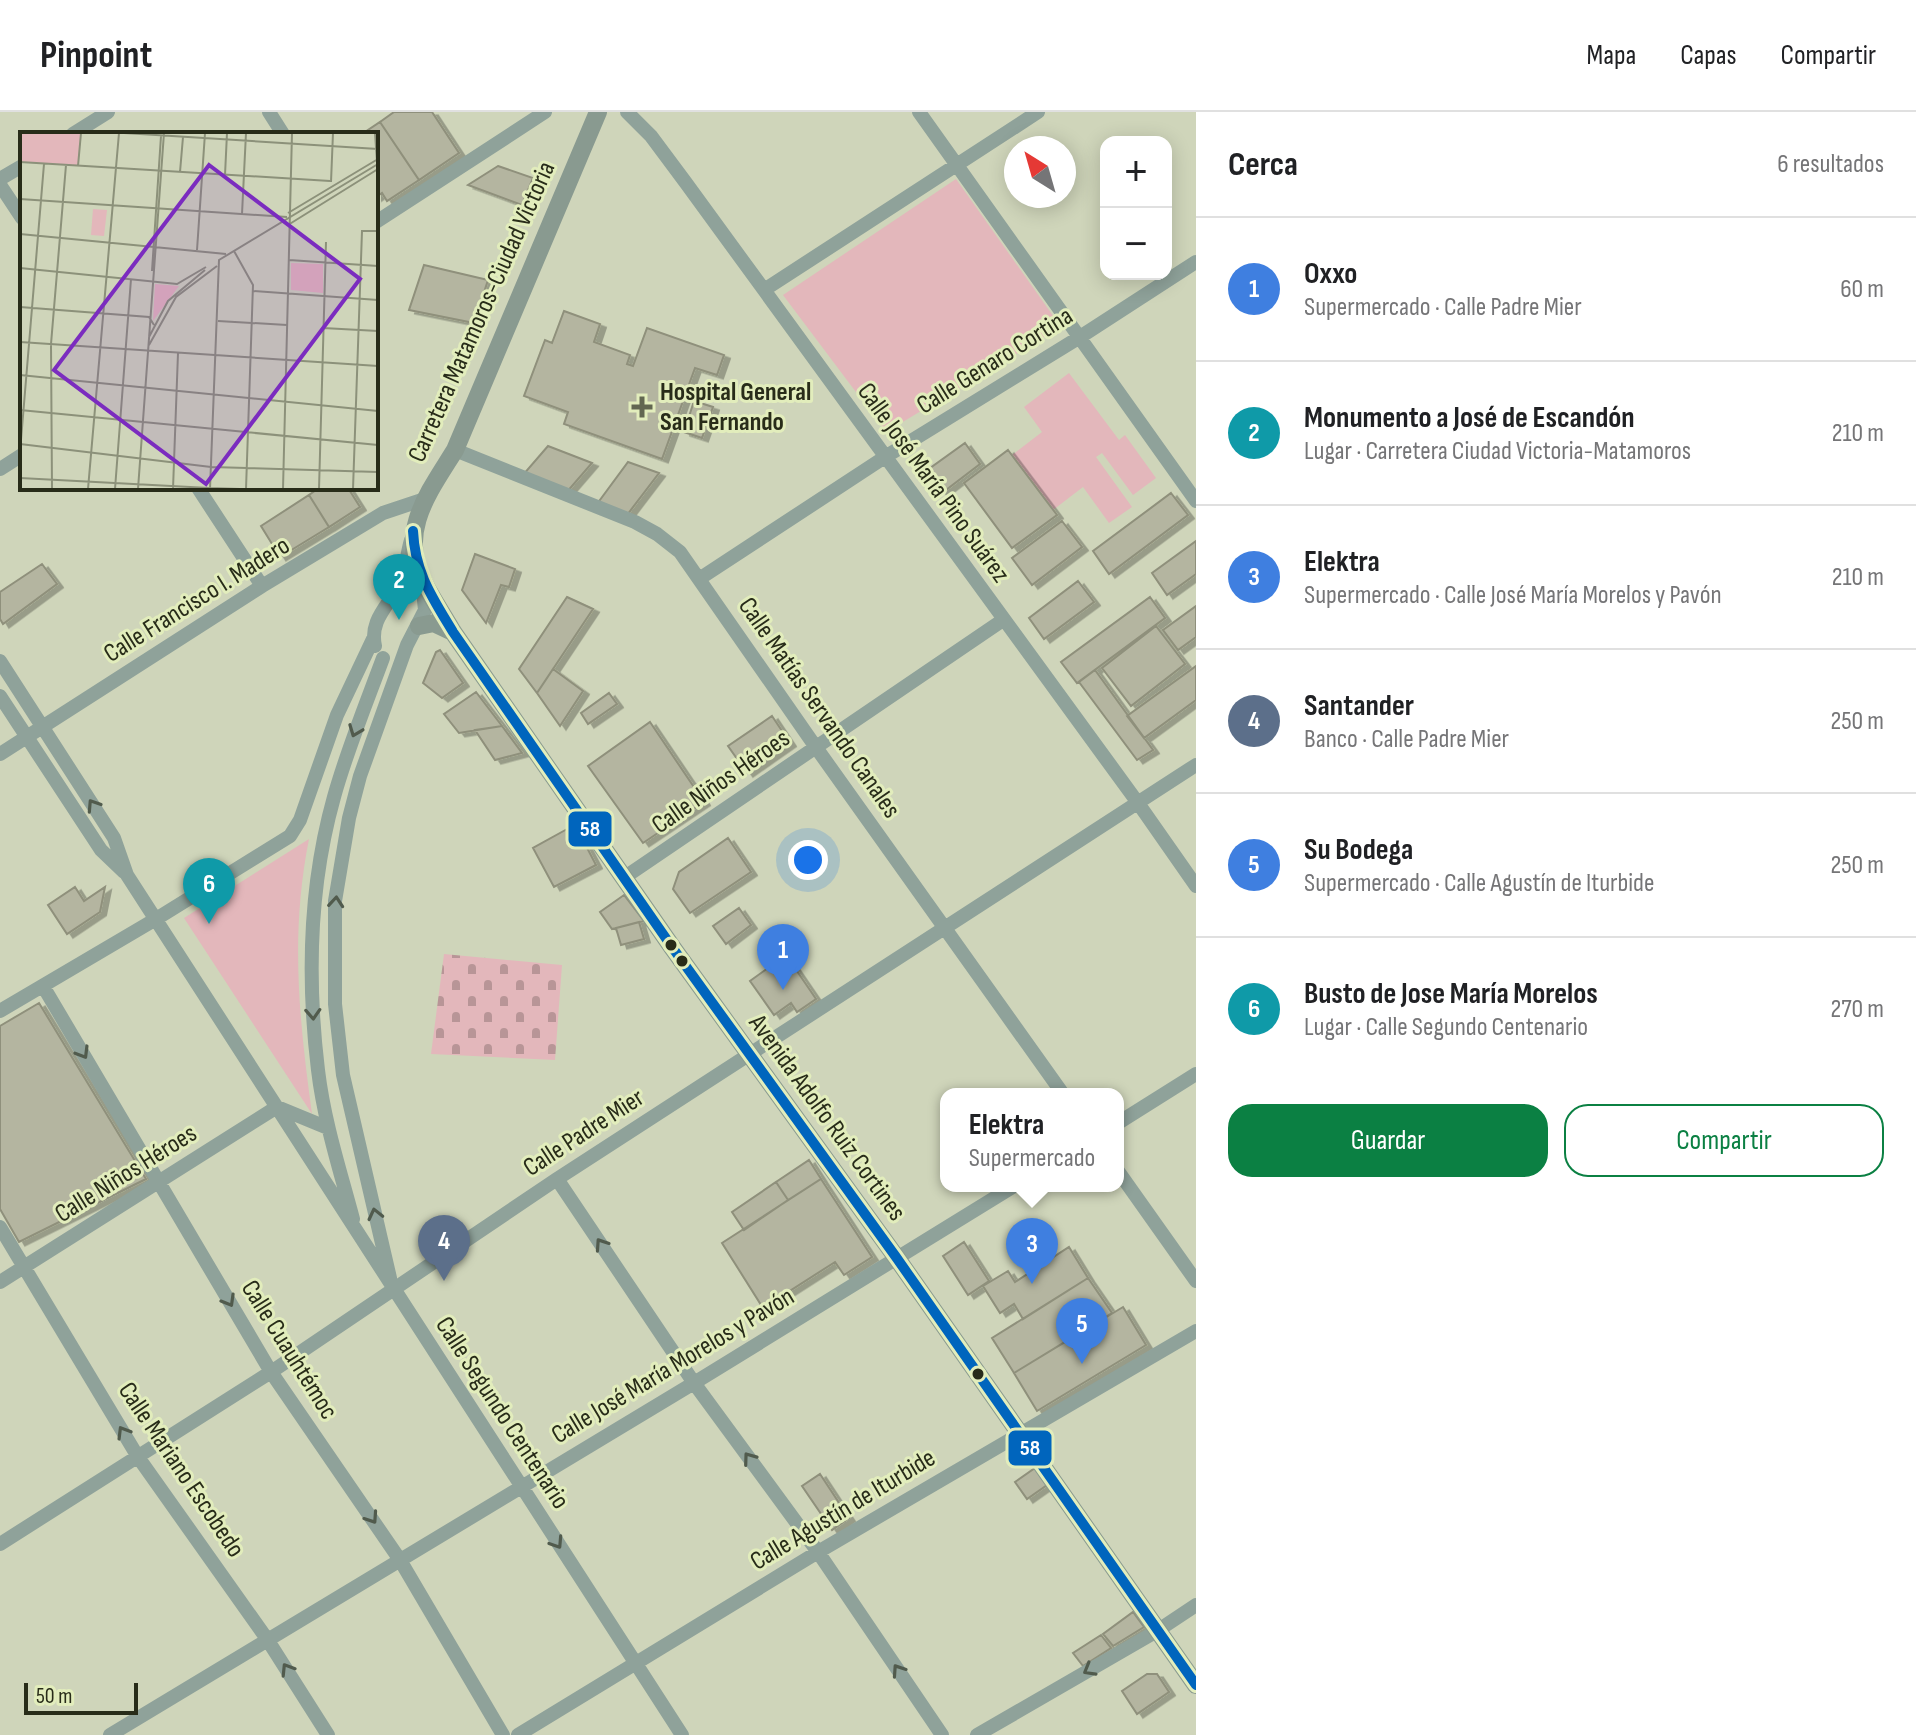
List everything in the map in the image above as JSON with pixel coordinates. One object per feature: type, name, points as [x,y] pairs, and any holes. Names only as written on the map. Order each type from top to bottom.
[{"type":"main road","name":"Carretera Matamoros-Ciudad Victoria","points":[[413,531],[425,499],[455,450],[598,112]]},
{"type":"main road","name":"Avenida Adolfo Ruiz Cortines","points":[[413,531],[414,555],[422,581],[453,632],[1196,1685]]},
{"type":"main road","points":[[419,626],[434,623],[453,632]]},
{"type":"street","points":[[76,132],[108,112]]},
{"type":"street","points":[[269,112],[282,132]]},
{"type":"street","points":[[378,221],[545,112]]},
{"type":"street","name":"Calle José María Pino Suárez","points":[[628,112],[651,136],[1196,886]]},
{"type":"street","points":[[919,112],[1196,501]]},
{"type":"street","points":[[764,290],[1038,112]]},
{"type":"street","points":[[20,167],[0,182],[20,215]]},
{"type":"street","name":"Calle Genaro Cortina","points":[[699,579],[885,457],[1196,262]]},
{"type":"street","name":"Calle Matías Servando Canales","points":[[455,450],[657,534],[680,552],[1059,1088]]},
{"type":"street","points":[[0,469],[20,456]]},
{"type":"street","points":[[199,490],[262,586]]},
{"type":"street","name":"Calle Francisco I. Madero","points":[[0,754],[262,586],[383,513],[425,499]]},
{"type":"street","points":[[0,1011],[290,836],[300,820],[337,715],[373,639],[378,617],[401,581],[413,531]]},
{"type":"street","points":[[393,1290],[343,1075],[335,1004],[334,951],[335,901],[349,818],[360,776],[407,645],[419,626],[426,602],[422,581],[408,581],[395,590]]},
{"type":"street","name":"Calle Niños Héroes","points":[[625,877],[1003,620]]},
{"type":"street","points":[[356,1232],[328,1128],[318,1072],[311,952],[320,863],[333,800],[383,658],[373,639]]},
{"type":"street","points":[[383,658],[393,656],[407,645]]},
{"type":"street","name":"Calle Segundo Centenario","points":[[0,661],[114,838],[127,875]]},
{"type":"street","name":"Calle Segundo Centenario","points":[[0,696],[101,850],[127,875],[156,919],[682,1735]]},
{"type":"street","name":"Calle Padre Mier","points":[[0,1544],[271,1372],[557,1179],[1196,765]]},
{"type":"street","points":[[311,952],[334,951]]},
{"type":"street","name":"Calle Cuauhtémoc","points":[[43,986],[271,1372],[400,1560],[503,1735]]},
{"type":"street","points":[[1124,1119],[1196,1074]]},
{"type":"street","points":[[277,1107],[328,1128]]},
{"type":"street","name":"Calle Niños Héroes","points":[[0,1282],[277,1107]]},
{"type":"street","points":[[557,1179],[694,1383],[818,1552],[942,1735]]},
{"type":"street","points":[[1124,1179],[1196,1281]]},
{"type":"street","name":"Calle José María Morelos y Pavón","points":[[110,1735],[1004,1192]]},
{"type":"street","name":"Calle Mariano Escobedo","points":[[0,1227],[138,1457],[267,1639],[328,1735]]},
{"type":"street","name":"Calle Agustín de Iturbide","points":[[518,1735],[818,1552],[1196,1331]]},
{"type":"street","points":[[977,1735],[1157,1631],[1196,1605]]},
{"type":"green space","points":[[956,179],[1061,327],[886,432],[783,295]]},
{"type":"green space","points":[[1069,373],[1119,440],[1125,435],[1156,478],[1133,495],[1102,453],[1096,457],[1132,507],[1109,523],[1083,487],[1053,510],[1012,455],[1042,432],[1024,407]]},
{"type":"green space","points":[[309,839],[300,909],[298,976],[312,1114],[184,918]]},
{"type":"green space","points":[[444,954],[562,965],[555,1060],[431,1054]]},
{"type":"building","points":[[394,112],[432,112],[459,153],[419,180],[380,122]]},
{"type":"building","points":[[380,122],[419,180],[387,201],[382,193],[378,196],[378,132],[365,132]]},
{"type":"building","points":[[498,166],[533,178],[522,205],[468,185]]},
{"type":"building","points":[[424,265],[488,280],[474,323],[409,310]]},
{"type":"building","points":[[564,311],[600,324],[594,342],[630,355],[627,364],[633,366],[647,328],[724,355],[717,375],[695,368],[662,459],[564,424],[568,412],[524,396],[545,340],[552,343]]},
{"type":"building","points":[[694,401],[713,407],[702,438],[684,432]]},
{"type":"building","points":[[965,443],[980,464],[942,493],[926,471]]},
{"type":"building","points":[[548,446],[592,463],[566,493],[522,476]]},
{"type":"building","points":[[1008,450],[1057,515],[1012,548],[964,483]]},
{"type":"building","points":[[628,462],[659,473],[627,515],[597,504]]},
{"type":"building","points":[[316,490],[349,490],[360,507],[329,527],[309,495]]},
{"type":"building","points":[[1171,493],[1188,515],[1109,574],[1093,551]]},
{"type":"building","points":[[309,495],[329,527],[280,557],[261,526]]},
{"type":"building","points":[[1062,521],[1082,547],[1032,585],[1012,558]]},
{"type":"building","points":[[1196,541],[1196,574],[1167,595],[1152,573]]},
{"type":"building","points":[[475,554],[515,569],[509,587],[501,585],[486,623],[462,590]]},
{"type":"building","points":[[42,564],[57,584],[3,624],[0,619],[0,592]]},
{"type":"building","points":[[1078,581],[1094,602],[1044,639],[1029,618]]},
{"type":"building","points":[[567,597],[593,609],[537,693],[519,669]]},
{"type":"building","points":[[1150,597],[1165,618],[1077,683],[1061,662]]},
{"type":"building","points":[[1196,606],[1196,637],[1178,650],[1163,630]]},
{"type":"building","points":[[1156,626],[1185,664],[1131,706],[1102,668]]},
{"type":"building","points":[[440,650],[463,683],[442,698],[423,683],[436,652]]},
{"type":"building","points":[[1196,666],[1196,700],[1144,738],[1127,716]]},
{"type":"building","points":[[553,669],[583,691],[560,726],[537,693]]},
{"type":"building","points":[[1095,670],[1153,750],[1137,760],[1079,682]]},
{"type":"building","points":[[476,692],[502,726],[459,733],[444,714]]},
{"type":"building","points":[[609,693],[617,704],[588,724],[581,713]]},
{"type":"building","points":[[772,716],[790,743],[747,773],[728,746]]},
{"type":"building","points":[[650,722],[704,802],[643,843],[588,766]]},
{"type":"building","points":[[502,726],[522,753],[495,760],[475,730]]},
{"type":"building","points":[[569,828],[578,845],[584,842],[596,865],[554,887],[533,848]]},
{"type":"building","points":[[728,838],[751,872],[690,913],[673,889],[679,872]]},
{"type":"building","points":[[75,887],[84,901],[105,887],[100,912],[67,934],[48,905]]},
{"type":"building","points":[[624,895],[644,921],[612,929],[600,912]]},
{"type":"building","points":[[739,908],[751,925],[726,944],[713,926]]},
{"type":"building","points":[[639,922],[644,939],[621,945],[616,928]]},
{"type":"building","points":[[786,955],[816,999],[797,1012],[791,1003],[774,1015],[750,981]]},
{"type":"building","points":[[39,1003],[146,1179],[19,1242],[0,1209],[0,1026]]},
{"type":"building","points":[[809,1160],[821,1179],[788,1200],[776,1182]]},
{"type":"building","points":[[821,1179],[872,1257],[844,1275],[835,1262],[763,1308],[722,1243]]},
{"type":"building","points":[[776,1182],[788,1200],[744,1230],[732,1212]]},
{"type":"building","points":[[964,1242],[989,1281],[968,1295],[943,1256]]},
{"type":"building","points":[[1069,1247],[1088,1278],[1023,1319],[1014,1304],[1000,1313],[983,1286],[1008,1271],[1015,1282]]},
{"type":"building","points":[[1088,1278],[1112,1313],[1014,1373],[992,1338]]},
{"type":"building","points":[[1123,1307],[1146,1345],[1037,1411],[1014,1373]]},
{"type":"building","points":[[1035,1468],[1047,1485],[1027,1499],[1015,1482]]},
{"type":"building","points":[[820,1474],[849,1518],[832,1530],[802,1486]]},
{"type":"building","points":[[1133,1612],[1144,1627],[1113,1646],[1103,1634]]},
{"type":"building","points":[[1101,1635],[1111,1648],[1083,1666],[1073,1653]]},
{"type":"building","points":[[1147,1674],[1157,1674],[1169,1692],[1137,1714],[1122,1691]]},
{"type":"transit line","name":"58","points":[[413,531],[421,572],[453,632],[672,947],[896,1257],[1196,1685]]},
{"type":"place","name":"Hospital General San Fernando","points":[[642,407]]},
{"type":"place","name":"Monumento a José de Escandón","points":[[399,620]]},
{"type":"place","name":"Busto de Jose María Morelos","points":[[209,924]]},
{"type":"place","name":"Oxxo","points":[[783,990]]},
{"type":"place","name":"Santander","points":[[444,1281]]},
{"type":"place","name":"Elektra","points":[[1032,1284]]},
{"type":"place","name":"Su Bodega","points":[[1082,1364]]}]
